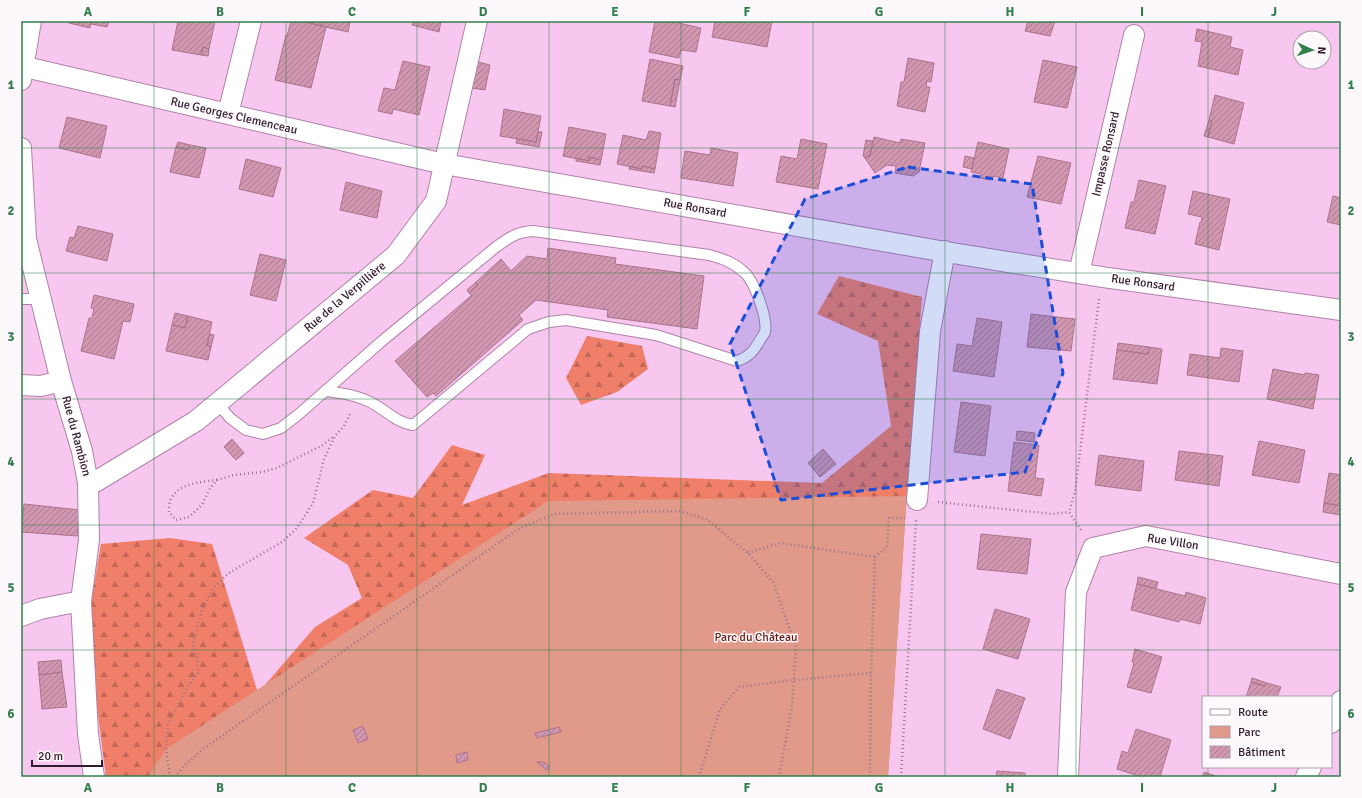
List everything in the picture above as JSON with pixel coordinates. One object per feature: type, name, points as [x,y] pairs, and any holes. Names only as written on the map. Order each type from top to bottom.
[{"type":"street","points":[[22,71],[31,21]]},
{"type":"street","points":[[228,114],[251,21]]},
{"type":"street","name":"Rue de la Verpillière","points":[[88,483],[95,482],[196,421],[396,255],[436,201],[477,21]]},
{"type":"street","name":"Impasse Ronsard","points":[[1079,273],[1134,35]]},
{"type":"street","name":"Rue Georges Clemenceau","points":[[22,71],[228,114],[444,164]]},
{"type":"street","name":"Rue du Rambion","points":[[21,148],[26,239],[61,381],[82,451],[88,483],[88,540],[81,601],[88,734],[94,777]]},
{"type":"street","name":"Rue Ronsard","points":[[444,164],[1102,277],[1341,310]]},
{"type":"street","points":[[917,508],[930,331],[945,251]]},
{"type":"street","points":[[21,385],[41,386],[61,381]]},
{"type":"street","name":"Rue Villon","points":[[1093,548],[1146,536],[1341,574]]},
{"type":"street","points":[[1068,777],[1076,592],[1093,548]]},
{"type":"street","points":[[21,616],[40,609],[81,601]]},
{"type":"street","points":[[1332,721],[1341,701]]},
{"type":"street","points":[[1306,777],[1310,768]]},
{"type":"lane","points":[[217,403],[230,418],[246,430],[263,434],[281,428],[326,391],[382,341],[512,235],[523,232],[533,231],[709,255],[729,260],[746,274],[754,286],[763,313],[765,332],[754,352],[745,358],[736,361],[656,335],[566,320],[549,322],[528,329],[413,424],[400,422],[372,403],[355,396],[326,391]]},
{"type":"lane","points":[[21,299],[41,299]]},
{"type":"path","points":[[1069,512],[1075,492],[1102,277]]},
{"type":"path","points":[[217,480],[209,490],[202,505],[189,517],[176,520],[169,512],[171,500],[179,489],[195,483],[217,480],[234,475],[262,472],[277,468],[323,445],[335,436],[344,426],[354,406],[355,396]]},
{"type":"path","points":[[170,777],[166,749],[168,723],[185,691],[198,673],[197,659],[193,643],[205,603],[215,586],[229,573],[282,542],[297,528],[313,503],[324,459],[335,436]]},
{"type":"path","points":[[901,777],[917,508]]},
{"type":"path","points":[[748,553],[780,543],[875,557],[887,547],[889,518],[917,508],[1052,514],[1069,512]]},
{"type":"path","points":[[175,777],[185,764],[203,749],[520,528],[556,514],[679,511],[706,519],[748,553],[773,582],[796,647],[792,706],[779,777]]},
{"type":"path","points":[[1069,512],[1093,548]]},
{"type":"path","points":[[870,777],[871,673],[875,557]]},
{"type":"path","points":[[699,777],[720,709],[739,687],[871,673]]},
{"type":"highlighted area","points":[[908,167],[1032,184],[1063,373],[1025,472],[781,500],[730,344],[805,199]]},
{"type":"green space","name":"Parc du Château","points":[[839,276],[922,297],[906,505],[888,777],[106,777],[94,684],[91,603],[101,544],[170,538],[212,544],[258,693],[315,627],[362,598],[348,565],[304,538],[373,490],[413,498],[452,445],[485,455],[462,505],[549,473],[822,483],[891,426],[878,341],[817,314]]},
{"type":"green space","points":[[587,336],[642,346],[648,369],[617,392],[581,405],[566,378]]},
{"type":"green space","name":"Parc du Château","points":[[907,496],[888,777],[148,777],[166,749],[548,501]]},
{"type":"building","points":[[69,21],[91,21],[90,28],[69,23]]},
{"type":"building","points":[[91,21],[109,21],[107,27],[91,24]]},
{"type":"building","points":[[178,21],[215,21],[209,49],[203,47],[201,55],[172,50]]},
{"type":"building","points":[[291,21],[302,21],[326,27],[311,88],[275,80]]},
{"type":"building","points":[[302,21],[322,21],[321,26]]},
{"type":"building","points":[[322,21],[350,22],[348,32],[321,26]]},
{"type":"building","points":[[413,21],[441,21],[439,32],[412,25]]},
{"type":"building","points":[[655,21],[670,21],[701,28],[696,52],[681,50],[679,58],[649,52]]},
{"type":"building","points":[[715,21],[772,21],[767,47],[712,37]]},
{"type":"building","points":[[1028,21],[1055,21],[1050,36],[1025,31]]},
{"type":"building","points":[[1197,29],[1232,37],[1230,47],[1243,50],[1238,75],[1198,66],[1202,42],[1195,41]]},
{"type":"building","points":[[203,47],[209,49],[208,56],[201,55]]},
{"type":"building","points":[[908,58],[934,63],[931,82],[927,81],[926,87],[930,87],[925,112],[897,106],[901,82],[904,82]]},
{"type":"building","points":[[650,59],[683,66],[680,80],[675,79],[670,106],[642,101]]},
{"type":"building","points":[[1043,60],[1077,67],[1067,108],[1034,102]]},
{"type":"building","points":[[403,61],[430,67],[419,115],[393,109],[392,114],[378,111],[384,88],[395,90]]},
{"type":"building","points":[[478,62],[490,65],[485,90],[472,88]]},
{"type":"building","points":[[675,79],[680,80],[675,107],[670,106]]},
{"type":"building","points":[[1215,95],[1244,103],[1234,144],[1208,137],[1212,121],[1209,120]]},
{"type":"building","points":[[504,109],[541,116],[536,142],[500,136]]},
{"type":"building","points":[[67,117],[107,126],[100,158],[59,148]]},
{"type":"building","points":[[1209,120],[1212,121],[1208,137],[1204,136]]},
{"type":"building","points":[[569,127],[606,134],[601,160],[589,157],[589,161],[563,156]]},
{"type":"building","points":[[649,131],[661,133],[655,169],[642,166],[642,169],[617,164],[623,135],[646,140]]},
{"type":"building","points":[[538,132],[542,132],[539,147],[516,143],[517,139],[536,142]]},
{"type":"building","points":[[874,137],[900,143],[901,139],[925,143],[919,172],[913,176],[895,173],[896,166],[887,165],[875,173],[865,158],[870,155]]},
{"type":"building","points":[[801,139],[827,144],[818,189],[776,182],[781,156],[797,159]]},
{"type":"building","points":[[866,140],[873,141],[870,155],[865,158],[863,156]]},
{"type":"building","points":[[178,142],[190,145],[188,150],[176,147]]},
{"type":"building","points":[[978,142],[1009,149],[1003,178],[991,176],[990,180],[981,178],[981,174],[971,172]]},
{"type":"building","points":[[190,145],[206,148],[199,178],[170,172],[176,147],[188,150]]},
{"type":"building","points":[[711,148],[738,153],[733,186],[681,178],[685,151],[710,155]]},
{"type":"building","points":[[965,156],[974,158],[972,169],[963,167]]},
{"type":"building","points":[[1038,156],[1071,163],[1061,204],[1027,197]]},
{"type":"building","points":[[589,157],[601,160],[600,165],[576,161],[576,158],[589,161]]},
{"type":"building","points":[[246,159],[281,168],[273,197],[239,189]]},
{"type":"building","points":[[630,166],[642,169],[642,166],[655,169],[654,173],[629,169]]},
{"type":"building","points":[[1139,180],[1166,186],[1155,234],[1125,228],[1131,202],[1134,202]]},
{"type":"building","points":[[346,182],[382,191],[377,218],[340,210]]},
{"type":"building","points":[[1193,191],[1230,199],[1219,250],[1195,244],[1202,217],[1188,214]]},
{"type":"building","points":[[1333,196],[1341,198],[1341,225],[1327,222]]},
{"type":"building","points":[[78,226],[113,234],[107,261],[66,251],[70,237],[74,238]]},
{"type":"building","points":[[548,248],[616,258],[615,264],[704,276],[697,329],[607,317],[608,310],[536,300],[519,315],[523,320],[436,396],[433,393],[427,397],[395,361],[472,295],[469,293],[478,285],[475,283],[501,259],[511,271],[527,256],[547,259]]},
{"type":"building","points":[[260,254],[286,260],[276,301],[250,295]]},
{"type":"building","points":[[475,283],[478,285],[469,293],[467,290]]},
{"type":"building","points":[[94,295],[134,304],[130,322],[123,321],[114,359],[81,351],[89,318],[92,318],[94,309],[91,308]]},
{"type":"building","points":[[175,313],[188,316],[185,328],[172,325]]},
{"type":"building","points":[[1031,314],[1075,319],[1071,351],[1027,347]]},
{"type":"building","points":[[188,316],[212,322],[207,345],[211,347],[208,360],[166,351],[172,325],[185,328]]},
{"type":"building","points":[[977,318],[1002,322],[994,377],[953,371],[957,344],[972,346]]},
{"type":"building","points":[[210,334],[214,335],[211,347],[207,345]]},
{"type":"building","points":[[1118,343],[1149,347],[1148,354],[1117,350]]},
{"type":"building","points":[[1149,347],[1162,349],[1157,384],[1113,379],[1117,350],[1148,354]]},
{"type":"building","points":[[1221,348],[1243,351],[1239,382],[1187,375],[1190,354],[1220,358]]},
{"type":"building","points":[[1273,369],[1305,375],[1305,373],[1319,375],[1313,409],[1267,399]]},
{"type":"building","points":[[961,402],[991,406],[985,456],[954,452]]},
{"type":"building","points":[[1017,431],[1035,433],[1034,442],[1016,440]]},
{"type":"building","points":[[232,439],[244,453],[236,460],[224,447]]},
{"type":"building","points":[[1259,441],[1305,450],[1299,483],[1252,475]]},
{"type":"building","points":[[1014,442],[1039,445],[1035,478],[1044,479],[1041,496],[1008,491]]},
{"type":"building","points":[[823,449],[836,464],[820,477],[808,463]]},
{"type":"building","points":[[1179,451],[1223,456],[1219,486],[1175,480]]},
{"type":"building","points":[[1099,455],[1144,461],[1141,491],[1095,485]]},
{"type":"building","points":[[1329,473],[1341,475],[1341,506],[1324,503]]},
{"type":"building","points":[[1324,503],[1341,506],[1341,515],[1323,512]]},
{"type":"building","points":[[24,504],[80,510],[77,536],[21,532]]},
{"type":"building","points":[[981,534],[1031,539],[1027,574],[977,569]]},
{"type":"building","points":[[1138,577],[1158,582],[1156,589],[1137,584]]},
{"type":"building","points":[[1137,584],[1185,596],[1186,592],[1206,598],[1200,624],[1180,619],[1179,622],[1131,610]]},
{"type":"building","points":[[995,609],[1030,619],[1018,659],[983,649]]},
{"type":"building","points":[[1135,649],[1162,657],[1151,693],[1127,687],[1134,663],[1132,662]]},
{"type":"building","points":[[61,660],[62,672],[39,675],[38,662]]},
{"type":"building","points":[[62,672],[67,707],[42,709],[39,675]]},
{"type":"building","points":[[1252,678],[1267,683],[1265,686],[1251,682]]},
{"type":"building","points":[[1251,682],[1265,686],[1267,683],[1281,687],[1277,696],[1246,696]]},
{"type":"building","points":[[997,689],[1025,698],[1010,739],[983,729]]},
{"type":"building","points":[[363,726],[368,739],[358,743],[353,730]]},
{"type":"building","points":[[559,727],[561,732],[537,738],[535,733]]},
{"type":"building","points":[[1136,729],[1171,740],[1160,777],[1142,777],[1117,769],[1122,751],[1128,753]]},
{"type":"building","points":[[467,752],[468,760],[457,763],[456,755]]},
{"type":"building","points":[[537,762],[543,762],[550,767],[547,770]]},
{"type":"building","points":[[997,771],[1025,773],[1025,777],[996,777]]},
{"type":"building","points":[[1204,772],[1219,777],[1202,777]]}]
